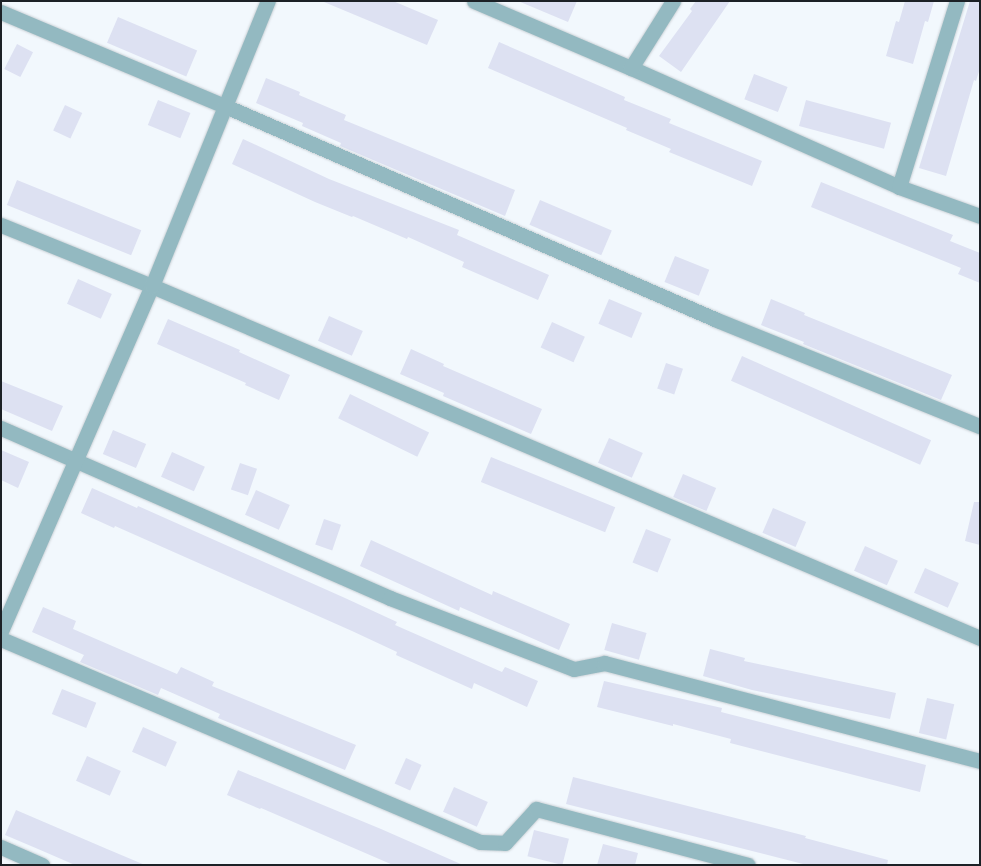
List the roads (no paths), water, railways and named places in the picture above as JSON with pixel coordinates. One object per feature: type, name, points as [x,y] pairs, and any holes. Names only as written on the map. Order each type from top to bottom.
[{"type":"street","points":[[1,631],[152,286],[268,1]]},
{"type":"street","points":[[474,1],[631,68],[899,187],[980,216]]},
{"type":"street","points":[[631,68],[673,1]]},
{"type":"street","points":[[899,187],[957,1]]},
{"type":"street","points":[[1,12],[225,106],[717,320],[980,426]]},
{"type":"street","points":[[1,225],[152,286],[980,638]]},
{"type":"street","points":[[1,428],[390,598],[574,669],[604,663],[980,761]]},
{"type":"street","points":[[1,639],[480,842],[505,843],[536,809],[748,865]]},
{"type":"street","points":[[1,846],[42,865]]}]
